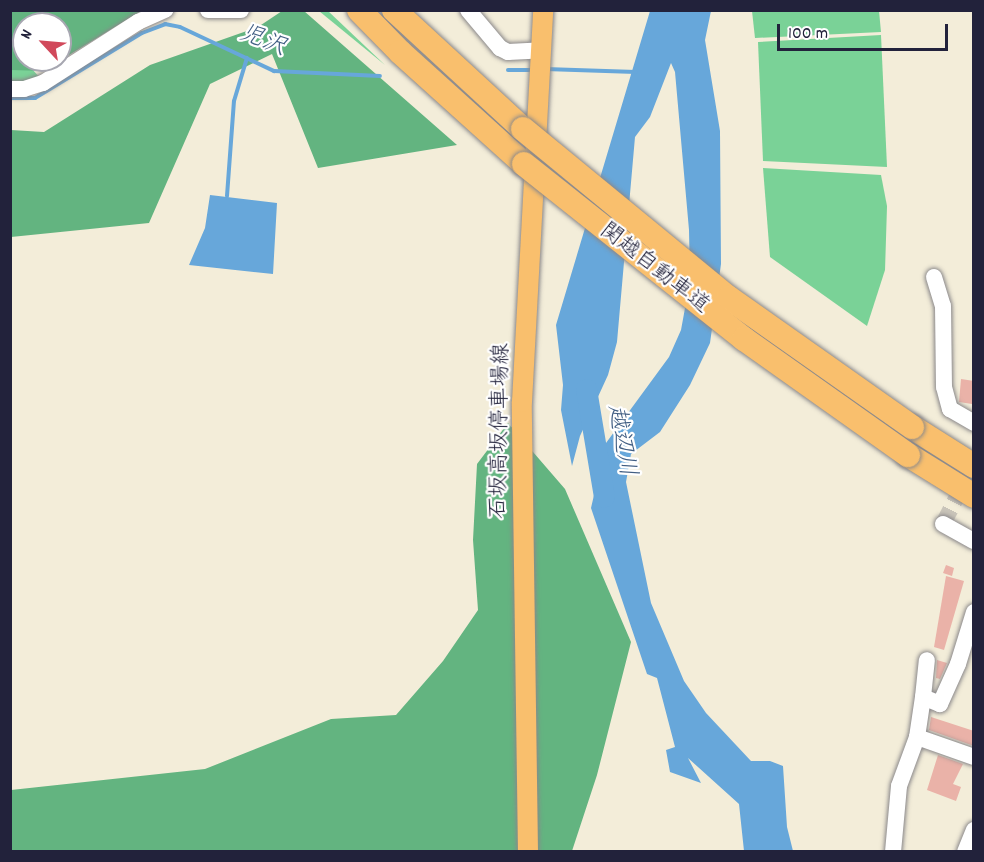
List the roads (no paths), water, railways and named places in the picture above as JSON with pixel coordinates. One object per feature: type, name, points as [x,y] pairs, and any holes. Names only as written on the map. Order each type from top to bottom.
[{"type":"highway","name":"関越自動車道","points":[[357,10],[524,164],[726,326],[908,455],[974,496]]},
{"type":"highway","name":"関越自動車道","points":[[394,10],[502,111],[729,298],[912,427],[974,466]]},
{"type":"highway","points":[[413,10],[446,42],[502,111]]},
{"type":"main road","name":"石坂高坂停車場線","points":[[528,852],[522,402],[542,63],[543,10]]},
{"type":"street","points":[[10,89],[24,89],[43,83],[138,22],[165,10]]},
{"type":"street","points":[[208,10],[241,10]]},
{"type":"street","points":[[468,10],[500,48],[542,63]]},
{"type":"street","points":[[934,277],[943,306],[944,387],[950,409],[974,423]]},
{"type":"street","points":[[943,524],[974,541]]},
{"type":"street","points":[[923,697],[940,704],[958,664],[974,612]]},
{"type":"street","points":[[893,852],[899,786],[917,737],[927,660]]},
{"type":"street","points":[[917,737],[974,757]]},
{"type":"street","points":[[965,852],[974,830]]},
{"type":"water","points":[[650,11],[711,11],[705,40],[720,131],[721,264],[710,343],[690,385],[660,432],[631,454],[626,482],[651,603],[684,681],[706,713],[751,761],[770,761],[783,766],[787,827],[793,851],[744,851],[739,804],[688,758],[701,783],[670,772],[666,750],[675,747],[657,678],[647,674],[591,508],[606,443],[669,357],[681,330],[690,281],[689,230],[675,72],[671,63],[650,117],[635,137],[617,342],[608,375],[580,436],[572,466],[561,410],[563,385],[556,325]]},
{"type":"water","points":[[210,195],[277,203],[273,274],[189,265],[205,228]]},
{"type":"waterway","name":"児沢","points":[[10,98],[35,98],[142,33],[165,24],[180,27],[274,71],[380,76]]},
{"type":"waterway","points":[[227,196],[234,101],[247,58]]},
{"type":"waterway","name":"児沢","points":[[545,69],[636,72]]},
{"type":"waterway","name":"児沢","points":[[508,70],[534,70]]},
{"type":"waterway","name":"越辺川","points":[[586,389],[604,497]]},
{"type":"tunnel","points":[[943,524],[966,479]]}]
